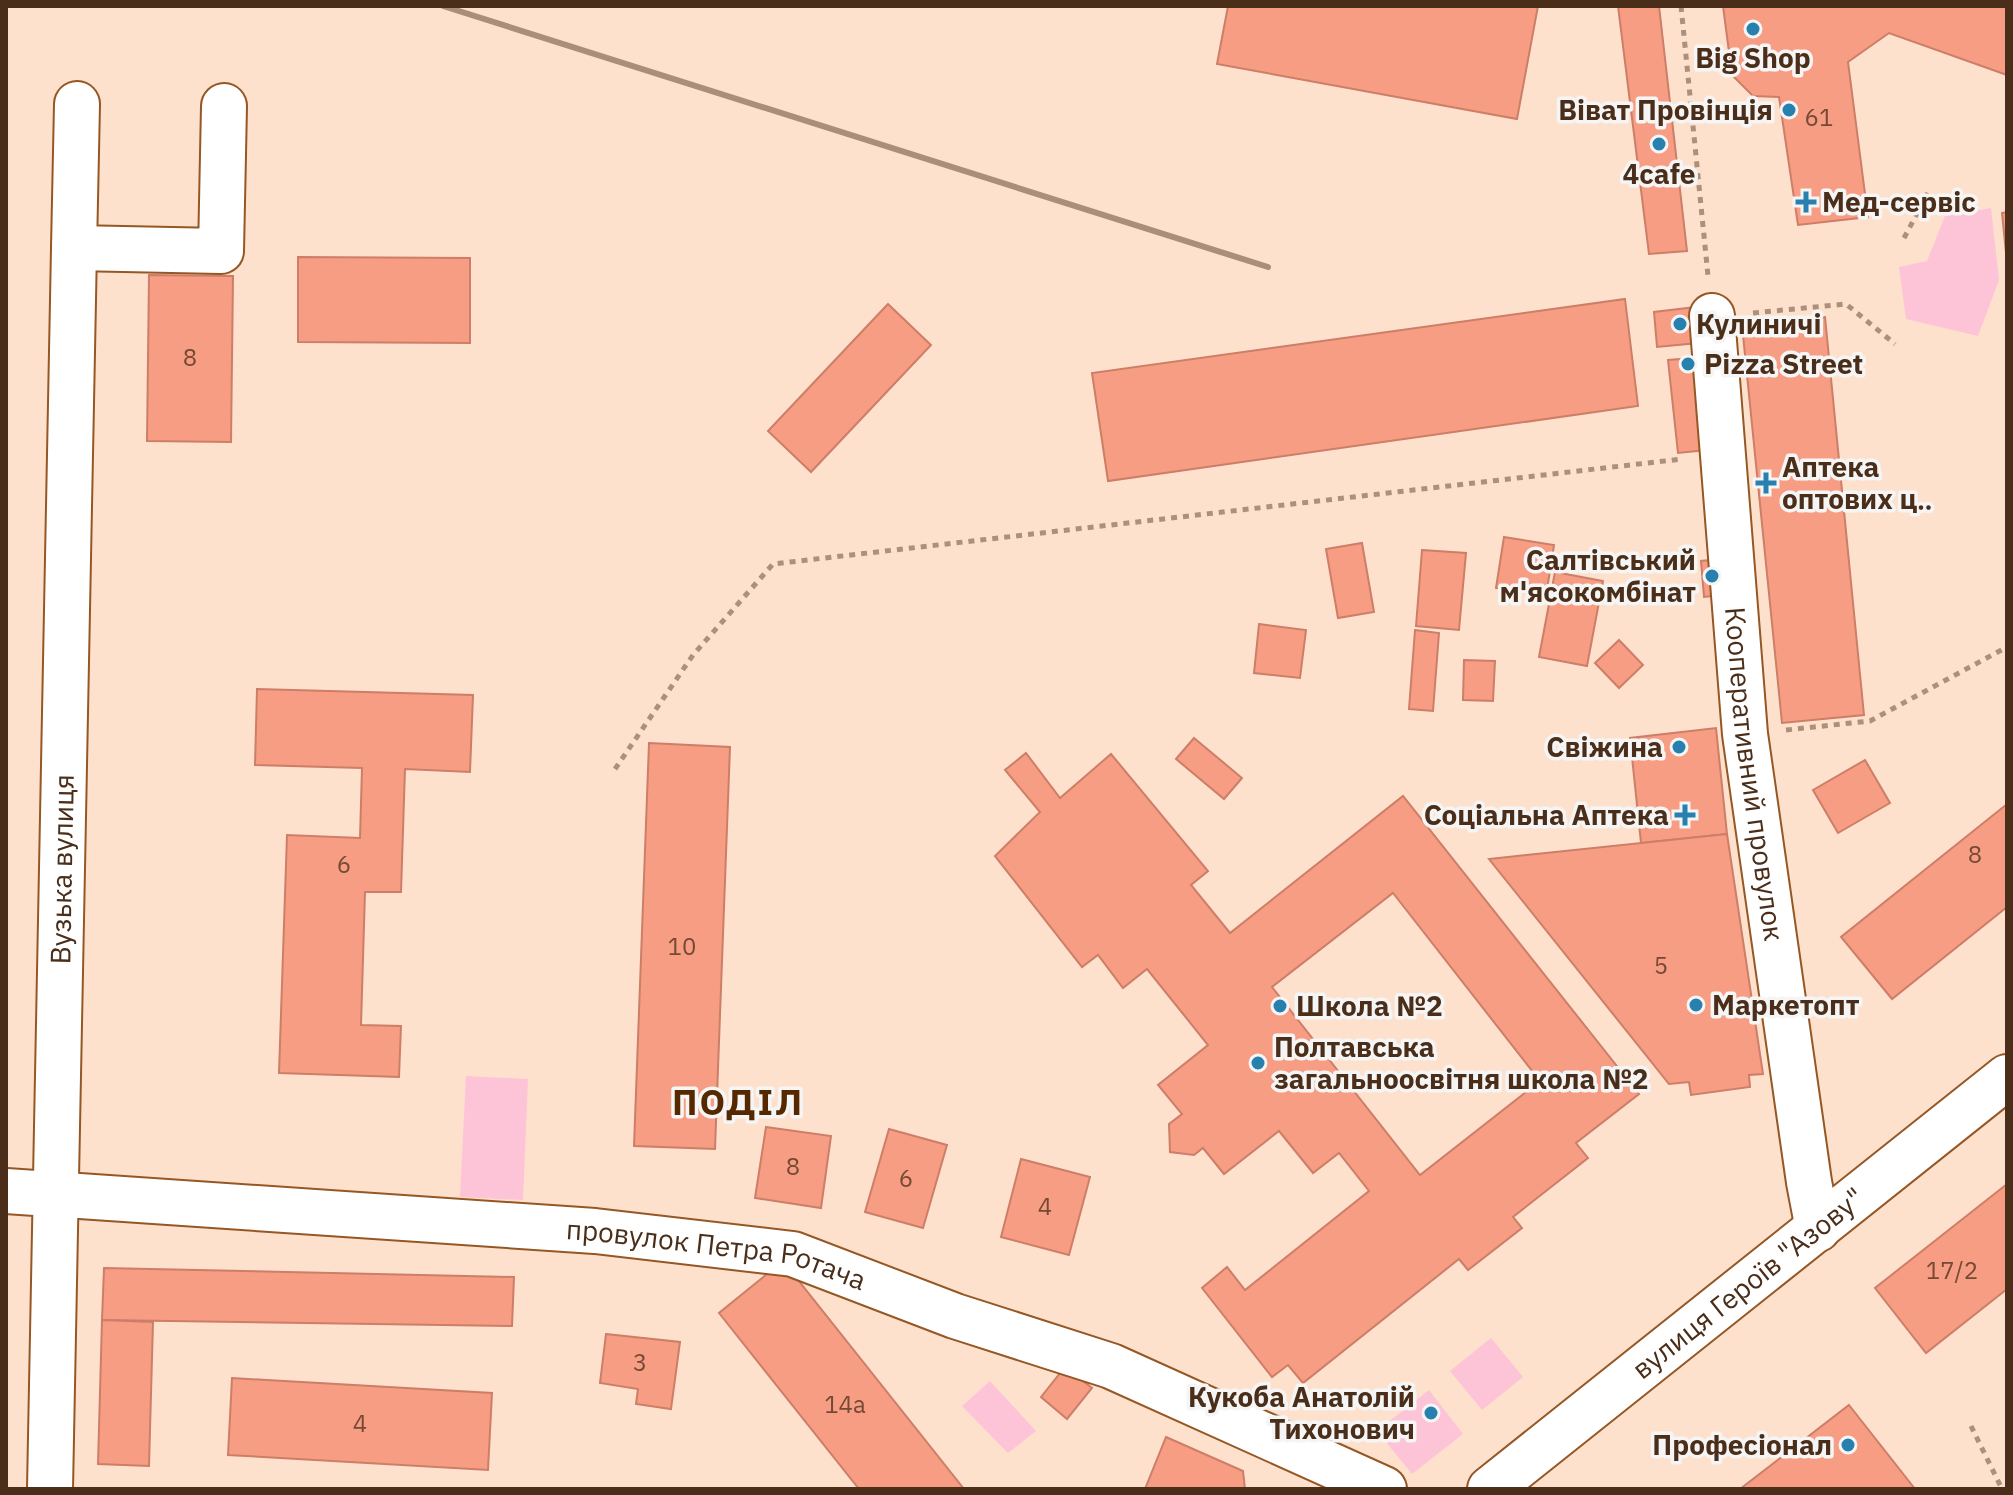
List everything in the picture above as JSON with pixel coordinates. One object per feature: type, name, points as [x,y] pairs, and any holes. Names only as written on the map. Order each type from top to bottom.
[{"type":"street","name":"Вузька вулиця","points":[[50,1489],[77,104]]},
{"type":"street","points":[[74,248],[221,251],[224,106]]},
{"type":"street","name":"Кооперативний провулок","points":[[1712,316],[1745,734],[1818,1229]]},
{"type":"street","name":"вулиця Героїв \"Азову\"","points":[[1490,1489],[2007,1077]]},
{"type":"street","name":"провулок Петра Ротача","points":[[6,1191],[595,1231],[793,1254],[955,1316],[1111,1366],[1384,1489]]},
{"type":"path","points":[[1681,6],[1712,316],[1846,304],[1895,344]]},
{"type":"path","points":[[1904,238],[1928,193]]},
{"type":"path","points":[[615,769],[693,655],[773,564],[1723,455]]},
{"type":"path","points":[[1745,734],[1870,721],[2007,647]]},
{"type":"path","points":[[1971,1426],[2002,1489]]},
{"type":"shaded area","points":[[1991,208],[1999,280],[1978,336],[1906,319],[1899,267],[1927,261],[1945,216]]},
{"type":"shaded area","points":[[466,1076],[528,1079],[523,1200],[460,1197]]},
{"type":"shaded area","points":[[1491,1338],[1523,1377],[1482,1410],[1450,1371]]},
{"type":"shaded area","points":[[990,1381],[1036,1431],[1008,1453],[962,1406]]},
{"type":"shaded area","points":[[1429,1390],[1463,1434],[1412,1474],[1377,1431]]},
{"type":"building","points":[[1228,6],[1538,6],[1517,119],[1217,64]]},
{"type":"building","points":[[1618,6],[1659,6],[1687,251],[1649,254]]},
{"type":"building","points":[[1723,6],[2007,6],[2007,75],[1889,33],[1848,62],[1868,217],[1798,225],[1779,97],[1753,96],[1732,75]]},
{"type":"building","points":[[2007,212],[2007,253],[2006,253],[2002,213]]},
{"type":"building","points":[[298,257],[470,258],[470,343],[298,342]]},
{"type":"building","points":[[149,275],[233,276],[231,442],[147,441]]},
{"type":"building","points":[[1625,299],[1638,406],[1108,481],[1092,373]]},
{"type":"building","points":[[888,304],[931,345],[811,472],[768,431]]},
{"type":"building","points":[[1695,307],[1698,343],[1657,347],[1654,312]]},
{"type":"building","points":[[1825,317],[1864,715],[1782,723],[1742,325]]},
{"type":"building","points":[[1707,357],[1717,449],[1678,453],[1668,360]]},
{"type":"building","points":[[1504,537],[1554,545],[1546,596],[1496,588]]},
{"type":"building","points":[[1362,543],[1374,612],[1338,618],[1326,549]]},
{"type":"building","points":[[1422,550],[1466,553],[1459,630],[1416,626]]},
{"type":"building","points":[[1728,558],[1732,594],[1704,597],[1701,561]]},
{"type":"building","points":[[1555,572],[1603,581],[1587,666],[1539,657]]},
{"type":"building","points":[[1259,624],[1306,630],[1300,678],[1254,673]]},
{"type":"building","points":[[1415,630],[1439,633],[1433,711],[1409,709]]},
{"type":"building","points":[[1619,640],[1643,665],[1619,688],[1595,663]]},
{"type":"building","points":[[1464,660],[1495,661],[1493,701],[1463,700]]},
{"type":"building","points":[[257,689],[473,695],[470,772],[405,769],[401,892],[365,892],[361,1025],[401,1026],[399,1077],[279,1073],[287,835],[360,838],[362,768],[255,765]]},
{"type":"building","points":[[1716,728],[1727,834],[1641,843],[1630,738]]},
{"type":"building","points":[[1194,738],[1242,778],[1224,799],[1176,759]]},
{"type":"building","points":[[649,743],[730,747],[715,1149],[634,1146]]},
{"type":"building","name":"Полтавська загальноосвітня школа №2","points":[[1026,753],[1060,798],[1111,754],[1208,871],[1191,885],[1230,933],[1403,796],[1639,1094],[1576,1143],[1588,1158],[1513,1217],[1522,1228],[1468,1270],[1459,1259],[1303,1383],[1288,1365],[1272,1377],[1202,1288],[1227,1267],[1245,1290],[1369,1191],[1339,1153],[1313,1173],[1279,1131],[1224,1174],[1203,1148],[1194,1155],[1170,1152],[1169,1124],[1182,1114],[1158,1085],[1208,1045],[1147,969],[1123,988],[1098,955],[1082,967],[995,856],[1040,812],[1005,770]],"holes":[[[1393,893],[1540,1081],[1420,1175],[1272,987]]]},
{"type":"building","points":[[1865,760],[1890,803],[1838,833],[1813,790]]},
{"type":"building","points":[[2007,804],[2007,907],[1892,999],[1841,937]]},
{"type":"building","points":[[1727,834],[1763,1074],[1749,1075],[1750,1087],[1691,1095],[1689,1082],[1669,1084],[1489,859]]},
{"type":"building","points":[[766,1127],[831,1136],[821,1208],[755,1198]]},
{"type":"building","points":[[889,1129],[947,1145],[923,1228],[865,1212]]},
{"type":"building","points":[[1021,1159],[1090,1177],[1069,1255],[1001,1237]]},
{"type":"building","points":[[2007,1184],[2007,1289],[1926,1353],[1875,1288]]},
{"type":"building","points":[[783,1261],[964,1489],[859,1489],[719,1313]]},
{"type":"building","points":[[104,1268],[514,1277],[512,1326],[102,1320]]},
{"type":"building","points":[[102,1320],[153,1322],[149,1466],[98,1464]]},
{"type":"building","points":[[606,1334],[680,1342],[671,1409],[636,1404],[638,1389],[600,1383]]},
{"type":"building","points":[[1065,1367],[1092,1388],[1067,1419],[1041,1397]]},
{"type":"building","points":[[232,1378],[492,1393],[488,1470],[228,1455]]},
{"type":"building","points":[[1849,1405],[1915,1489],[1740,1489]]},
{"type":"building","points":[[1166,1437],[1243,1471],[1245,1489],[1145,1489]]},
{"type":"railway","points":[[443,6],[1268,267]]},
{"type":"place","name":"Big Shop","points":[[1753,29]]},
{"type":"place","name":"Віват Провінція","points":[[1789,110]]},
{"type":"place","name":"4cafe","points":[[1659,144]]},
{"type":"place","name":"Мед-сервіс","points":[[1806,202]]},
{"type":"place","name":"Кулиничі","points":[[1680,324]]},
{"type":"place","name":"Pizza Street","points":[[1688,364]]},
{"type":"place","name":"Аптека оптових ц‥","points":[[1766,483]]},
{"type":"place","name":"Салтівський м'ясокомбінат","points":[[1712,576]]},
{"type":"place","name":"Свіжина","points":[[1679,747]]},
{"type":"place","name":"Соціальна Аптека","points":[[1685,815]]},
{"type":"place","name":"Маркетопт","points":[[1696,1005]]},
{"type":"place","name":"Школа №2","points":[[1280,1006]]},
{"type":"place","name":"Полтавська загальноосвітня школа №2","points":[[1258,1063]]},
{"type":"place","name":"Кукоба Анатолій Тихонович","points":[[1431,1413]]},
{"type":"place","name":"Професіонал","points":[[1848,1445]]},
{"type":"district","name":"ПОДІЛ","points":[[738,1102]]}]
